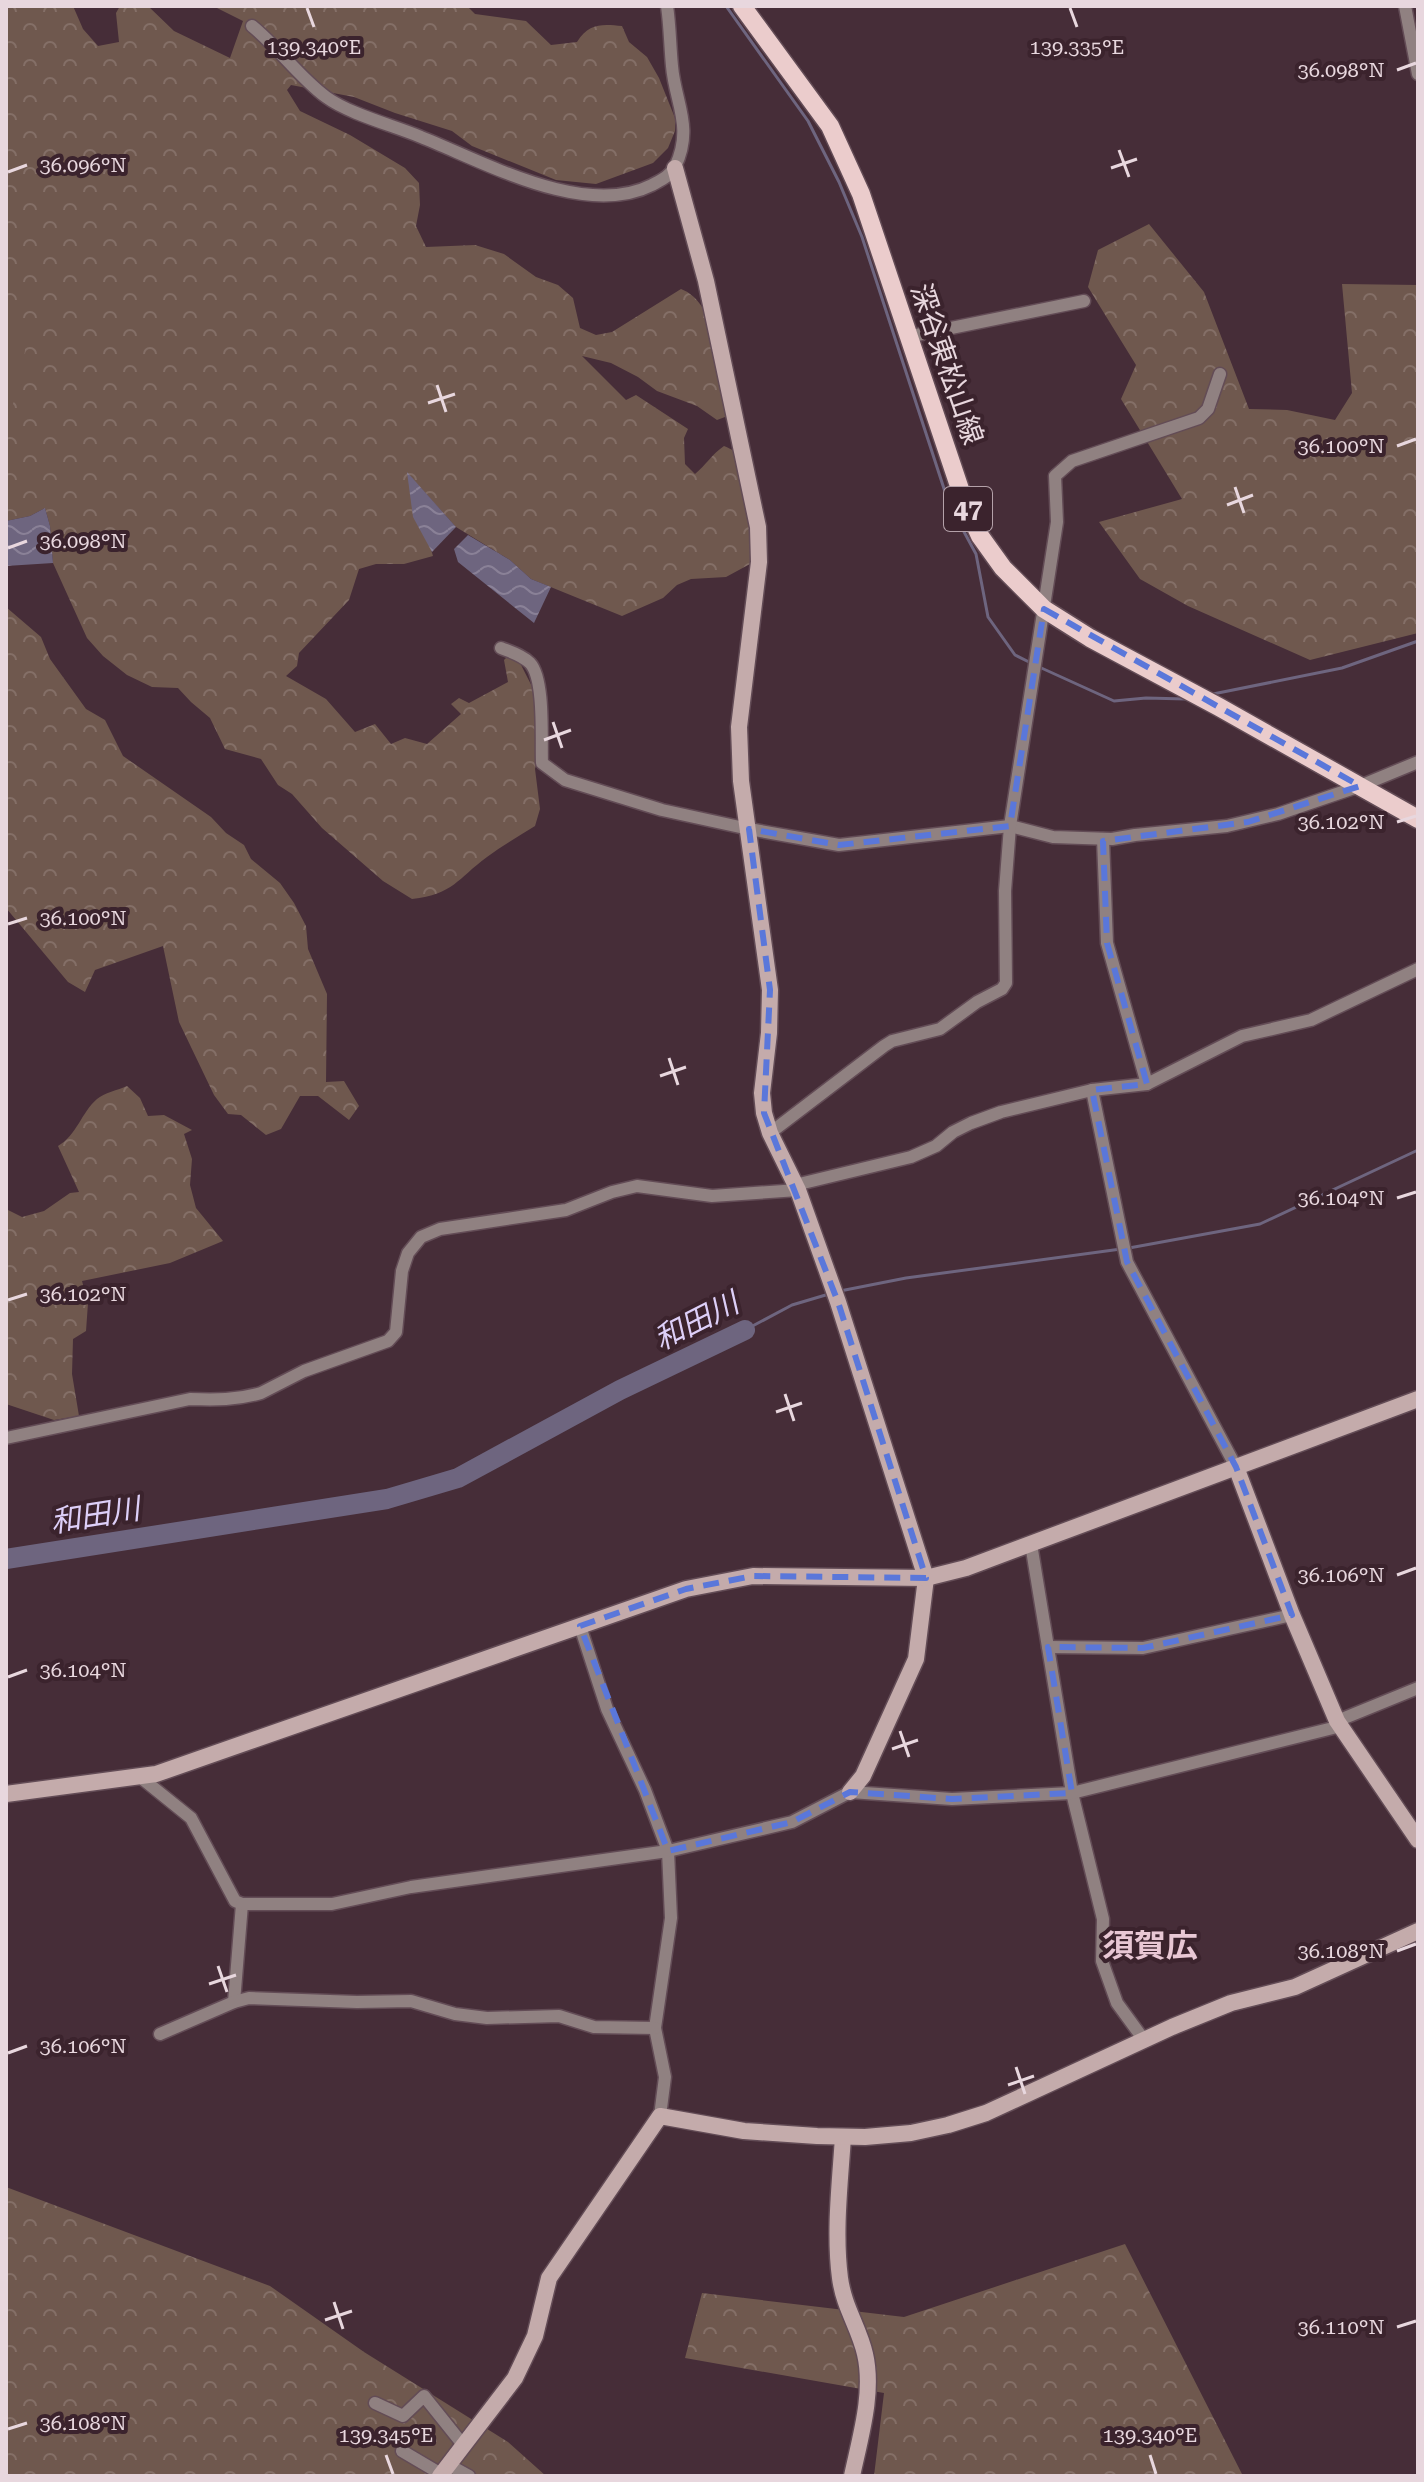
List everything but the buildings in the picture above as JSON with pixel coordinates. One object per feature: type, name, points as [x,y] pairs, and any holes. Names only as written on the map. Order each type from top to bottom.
[{"type":"main road","name":"深谷東松山線","points":[[742,6],[830,126],[861,194],[964,501],[980,536],[1003,568],[1044,609],[1090,638],[1418,819]]},
{"type":"street","points":[[252,26],[275,45],[310,83],[336,103],[546,186],[592,195],[616,194],[643,190],[667,177],[675,168],[682,142],[684,116],[672,70],[667,6]]},
{"type":"street","points":[[1405,6],[1418,74]]},
{"type":"street","points":[[139,1776],[191,1818],[235,1901],[242,1904],[332,1904],[411,1887],[668,1851],[792,1822],[850,1792],[863,1776],[916,1659],[926,1578],[838,1302],[796,1188],[764,1113],[762,1093],[770,990],[741,781],[739,727],[759,562],[758,527],[717,329],[675,168]]},
{"type":"street","points":[[907,337],[1084,301]]},
{"type":"street","points":[[770,1133],[892,1041],[940,1029],[977,1002],[1002,989],[1006,983],[1005,891],[1010,826],[1057,522],[1055,476],[1072,461],[1199,418],[1208,409],[1220,374]]},
{"type":"street","points":[[501,648],[532,664],[539,685],[542,763],[565,780],[662,810],[839,845],[1010,826],[1053,837],[1103,839],[1248,822],[1360,786],[1418,762]]},
{"type":"street","points":[[1103,839],[1107,943],[1147,1084]]},
{"type":"street","points":[[6,1438],[190,1399],[214,1401],[248,1397],[341,1357],[388,1341],[396,1332],[402,1271],[408,1253],[421,1237],[440,1229],[553,1213],[637,1186],[712,1196],[796,1188],[911,1157],[936,1146],[971,1123],[1027,1105],[1092,1090],[1147,1084],[1242,1036],[1311,1020],[1418,969]]},
{"type":"street","points":[[1092,1090],[1127,1262],[1236,1467],[1292,1615],[1339,1724],[1418,1840]]},
{"type":"street","points":[[6,1794],[139,1776],[194,1762],[686,1589],[742,1577],[926,1578],[966,1568],[1418,1399]]},
{"type":"street","points":[[1031,1544],[1072,1793],[1103,1919],[1102,1961],[1117,2003],[1144,2040]]},
{"type":"street","points":[[1048,1647],[1143,1648],[1292,1615]]},
{"type":"street","points":[[443,2472],[520,2368],[535,2336],[549,2278],[660,2116],[665,2077],[655,2028],[671,1918],[668,1851],[645,1790],[607,1709],[580,1626]]},
{"type":"street","points":[[850,1792],[952,1799],[1072,1793],[1339,1724],[1418,1688]]},
{"type":"street","points":[[234,2002],[242,1904]]},
{"type":"street","points":[[660,2116],[744,2131],[843,2137],[911,2133],[948,2125],[986,2113],[1231,2003],[1295,1987],[1418,1931]]},
{"type":"street","points":[[160,2034],[249,1998],[411,2001],[445,2012],[476,2016],[559,2016],[594,2027],[655,2028]]},
{"type":"street","points":[[843,2137],[838,2215],[840,2277],[846,2309],[865,2352],[868,2373],[852,2476]]},
{"type":"street","points":[[375,2403],[403,2416],[424,2396],[464,2446]]},
{"type":"street","points":[[402,2451],[443,2472],[469,2476]]},
{"type":"highlighted area","points":[[1044,609],[1360,786],[1248,822],[1103,841],[1107,943],[1147,1084],[1092,1090],[1127,1262],[1236,1467],[1292,1615],[1143,1648],[1048,1647],[1072,1793],[952,1799],[850,1792],[792,1822],[668,1851],[580,1626],[686,1589],[753,1576],[926,1578],[838,1302],[764,1113],[770,990],[749,829],[839,845],[1010,826]]},
{"type":"green space","points":[[6,6],[73,6],[83,29],[98,46],[119,42],[116,13],[120,6],[148,6],[174,31],[230,58],[243,21],[213,6],[467,6],[475,14],[526,21],[551,45],[577,42],[586,31],[596,26],[622,26],[629,42],[647,57],[659,78],[675,118],[675,131],[668,148],[653,163],[596,184],[556,180],[472,146],[452,131],[354,97],[291,85],[287,90],[300,111],[350,135],[405,168],[419,183],[420,205],[416,226],[426,247],[475,245],[504,254],[536,277],[558,285],[573,298],[580,328],[596,335],[612,332],[681,289],[693,296],[703,308],[717,341],[731,409],[725,417],[717,420],[697,406],[657,391],[611,363],[582,356],[626,400],[636,395],[688,429],[684,438],[685,464],[695,474],[724,446],[734,451],[741,461],[748,489],[750,564],[726,577],[691,579],[677,585],[663,598],[622,616],[531,579],[510,560],[456,527],[408,474],[433,556],[404,564],[376,564],[359,569],[349,600],[299,653],[297,666],[286,676],[326,699],[355,732],[375,724],[391,744],[405,738],[427,744],[461,714],[451,704],[459,698],[469,703],[508,682],[504,660],[508,656],[518,659],[546,714],[535,769],[540,809],[535,826],[446,889],[412,899],[383,881],[322,828],[292,794],[278,785],[261,759],[225,749],[210,718],[178,688],[152,687],[127,675],[103,656],[87,638],[53,563],[45,508],[30,516],[6,521],[6,420],[21,385],[25,350],[24,339],[12,323],[6,321]]},
{"type":"green space","points":[[1149,224],[1204,292],[1249,409],[1287,410],[1335,420],[1352,393],[1342,284],[1418,285],[1418,633],[1310,660],[1188,606],[1140,579],[1099,522],[1182,499],[1121,399],[1136,365],[1088,287],[1098,250]]},
{"type":"green space","points":[[6,238],[38,331],[6,436]]},
{"type":"green space","points":[[6,607],[41,637],[50,659],[86,709],[105,720],[123,756],[211,817],[226,833],[244,845],[251,859],[280,883],[294,903],[306,926],[308,949],[327,994],[326,1082],[344,1081],[359,1106],[349,1120],[318,1096],[300,1096],[281,1129],[266,1135],[241,1115],[228,1114],[214,1095],[179,1022],[163,946],[95,970],[85,992],[68,982],[6,908]]},
{"type":"green space","points":[[127,1086],[140,1098],[148,1116],[164,1115],[192,1130],[184,1134],[192,1159],[190,1185],[196,1208],[223,1241],[170,1263],[82,1281],[88,1303],[86,1331],[73,1339],[72,1374],[79,1416],[54,1420],[6,1404],[6,1209],[22,1217],[44,1211],[70,1193],[79,1192],[58,1146],[70,1136],[97,1099]]},
{"type":"green space","points":[[6,2187],[270,2286],[364,2352],[508,2442],[546,2476],[6,2476]]},
{"type":"green space","points":[[1125,2244],[1243,2476],[874,2476],[884,2393],[685,2358],[702,2293],[904,2317]]},
{"type":"water","points":[[407,472],[456,527],[432,552],[413,517]]},
{"type":"water","points":[[45,508],[53,563],[6,566],[6,521],[30,516]]},
{"type":"water","points":[[468,535],[510,560],[531,579],[551,587],[534,623],[458,562],[454,549]]},
{"type":"waterway","points":[[726,6],[808,121],[839,182],[862,237],[949,504],[976,554],[988,617],[1015,655],[1031,663]]},
{"type":"waterway","points":[[1213,694],[1342,668],[1418,641]]},
{"type":"waterway","points":[[1037,666],[1114,701],[1186,699]]},
{"type":"waterway","name":"和田川","points":[[1129,1248],[1260,1224],[1418,1150]]},
{"type":"waterway","name":"和田川","points":[[840,1291],[906,1278],[1121,1249]]},
{"type":"waterway","name":"和田川","points":[[745,1330],[792,1305],[829,1294]]},
{"type":"waterway","name":"和田川","points":[[6,1559],[387,1499],[458,1478],[620,1390],[745,1330]]},
{"type":"district","name":"須賀広","points":[[1150,1946]]}]
